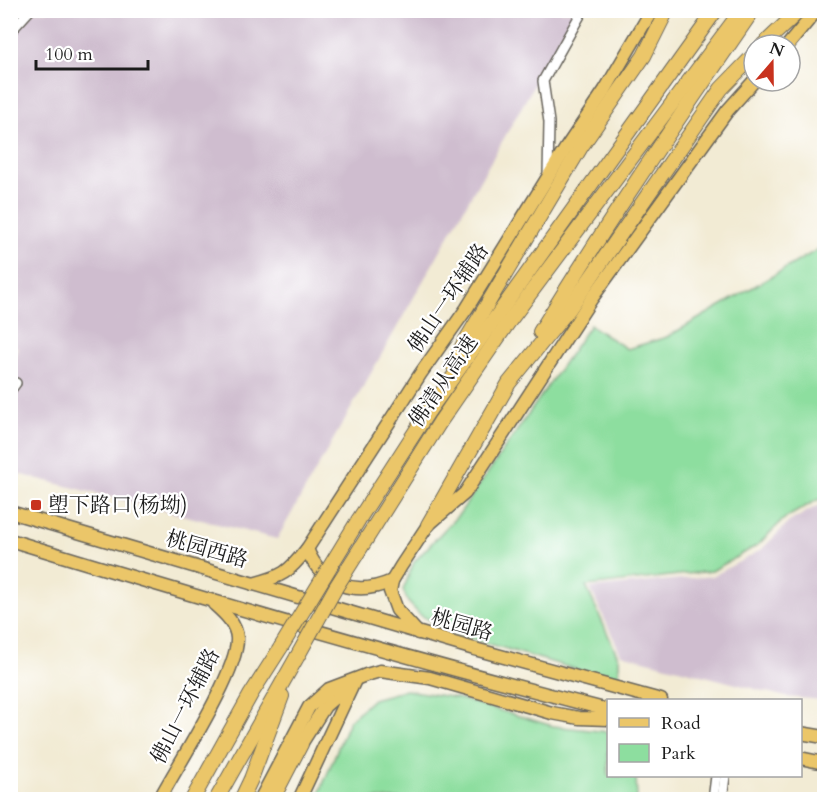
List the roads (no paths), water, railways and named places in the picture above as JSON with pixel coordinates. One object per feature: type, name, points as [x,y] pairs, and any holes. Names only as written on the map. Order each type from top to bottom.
[{"type":"highway","points":[[437,398],[463,345],[581,147],[644,56],[667,10]]},
{"type":"highway","name":"佛清从高速","points":[[192,800],[251,694],[437,398],[716,10]]},
{"type":"highway","name":"佛清从高速","points":[[216,800],[341,579],[440,422],[508,323],[742,10]]},
{"type":"highway","points":[[428,525],[509,383],[613,218],[753,10]]},
{"type":"highway","points":[[776,33],[800,10]]},
{"type":"highway","points":[[509,383],[569,309],[721,89],[742,67]]},
{"type":"highway","points":[[241,800],[297,657]]},
{"type":"highway","points":[[272,800],[301,744]]},
{"type":"main road","name":"佛山一环辅路","points":[[253,584],[278,577],[290,570],[307,549],[421,373],[467,308],[605,90],[652,10]]},
{"type":"main road","points":[[798,33],[817,10]]},
{"type":"main road","points":[[418,633],[393,603],[390,591],[392,581],[428,525],[465,493],[592,298],[713,129],[744,93]]},
{"type":"main road","name":"桃园西路","points":[[10,512],[253,584]]},
{"type":"main road","points":[[10,540],[211,602],[470,675],[607,709]]},
{"type":"main road","points":[[307,549],[317,568],[344,587],[362,589],[378,587],[392,581]]},
{"type":"main road","name":"桃园路","points":[[253,584],[418,633],[658,699]]},
{"type":"main road","name":"佛山一环辅路","points":[[159,800],[225,681],[234,658],[237,636],[233,626],[225,614],[211,602]]},
{"type":"main road","points":[[260,800],[309,706],[329,689],[380,671],[419,676],[552,713],[579,718],[607,719]]},
{"type":"main road","points":[[301,744],[325,706],[355,680]]},
{"type":"main road","points":[[298,800],[355,680]]},
{"type":"main road","points":[[802,733],[825,737]]},
{"type":"main road","points":[[802,758],[825,762]]},
{"type":"street","points":[[10,32],[30,10]]},
{"type":"street","points":[[548,179],[549,122],[543,81],[582,10]]},
{"type":"street","points":[[713,800],[716,777]]},
{"type":"street","points":[[722,800],[724,777]]},
{"type":"place","name":"塱下路口(杨坳)","points":[[36,505]]}]
